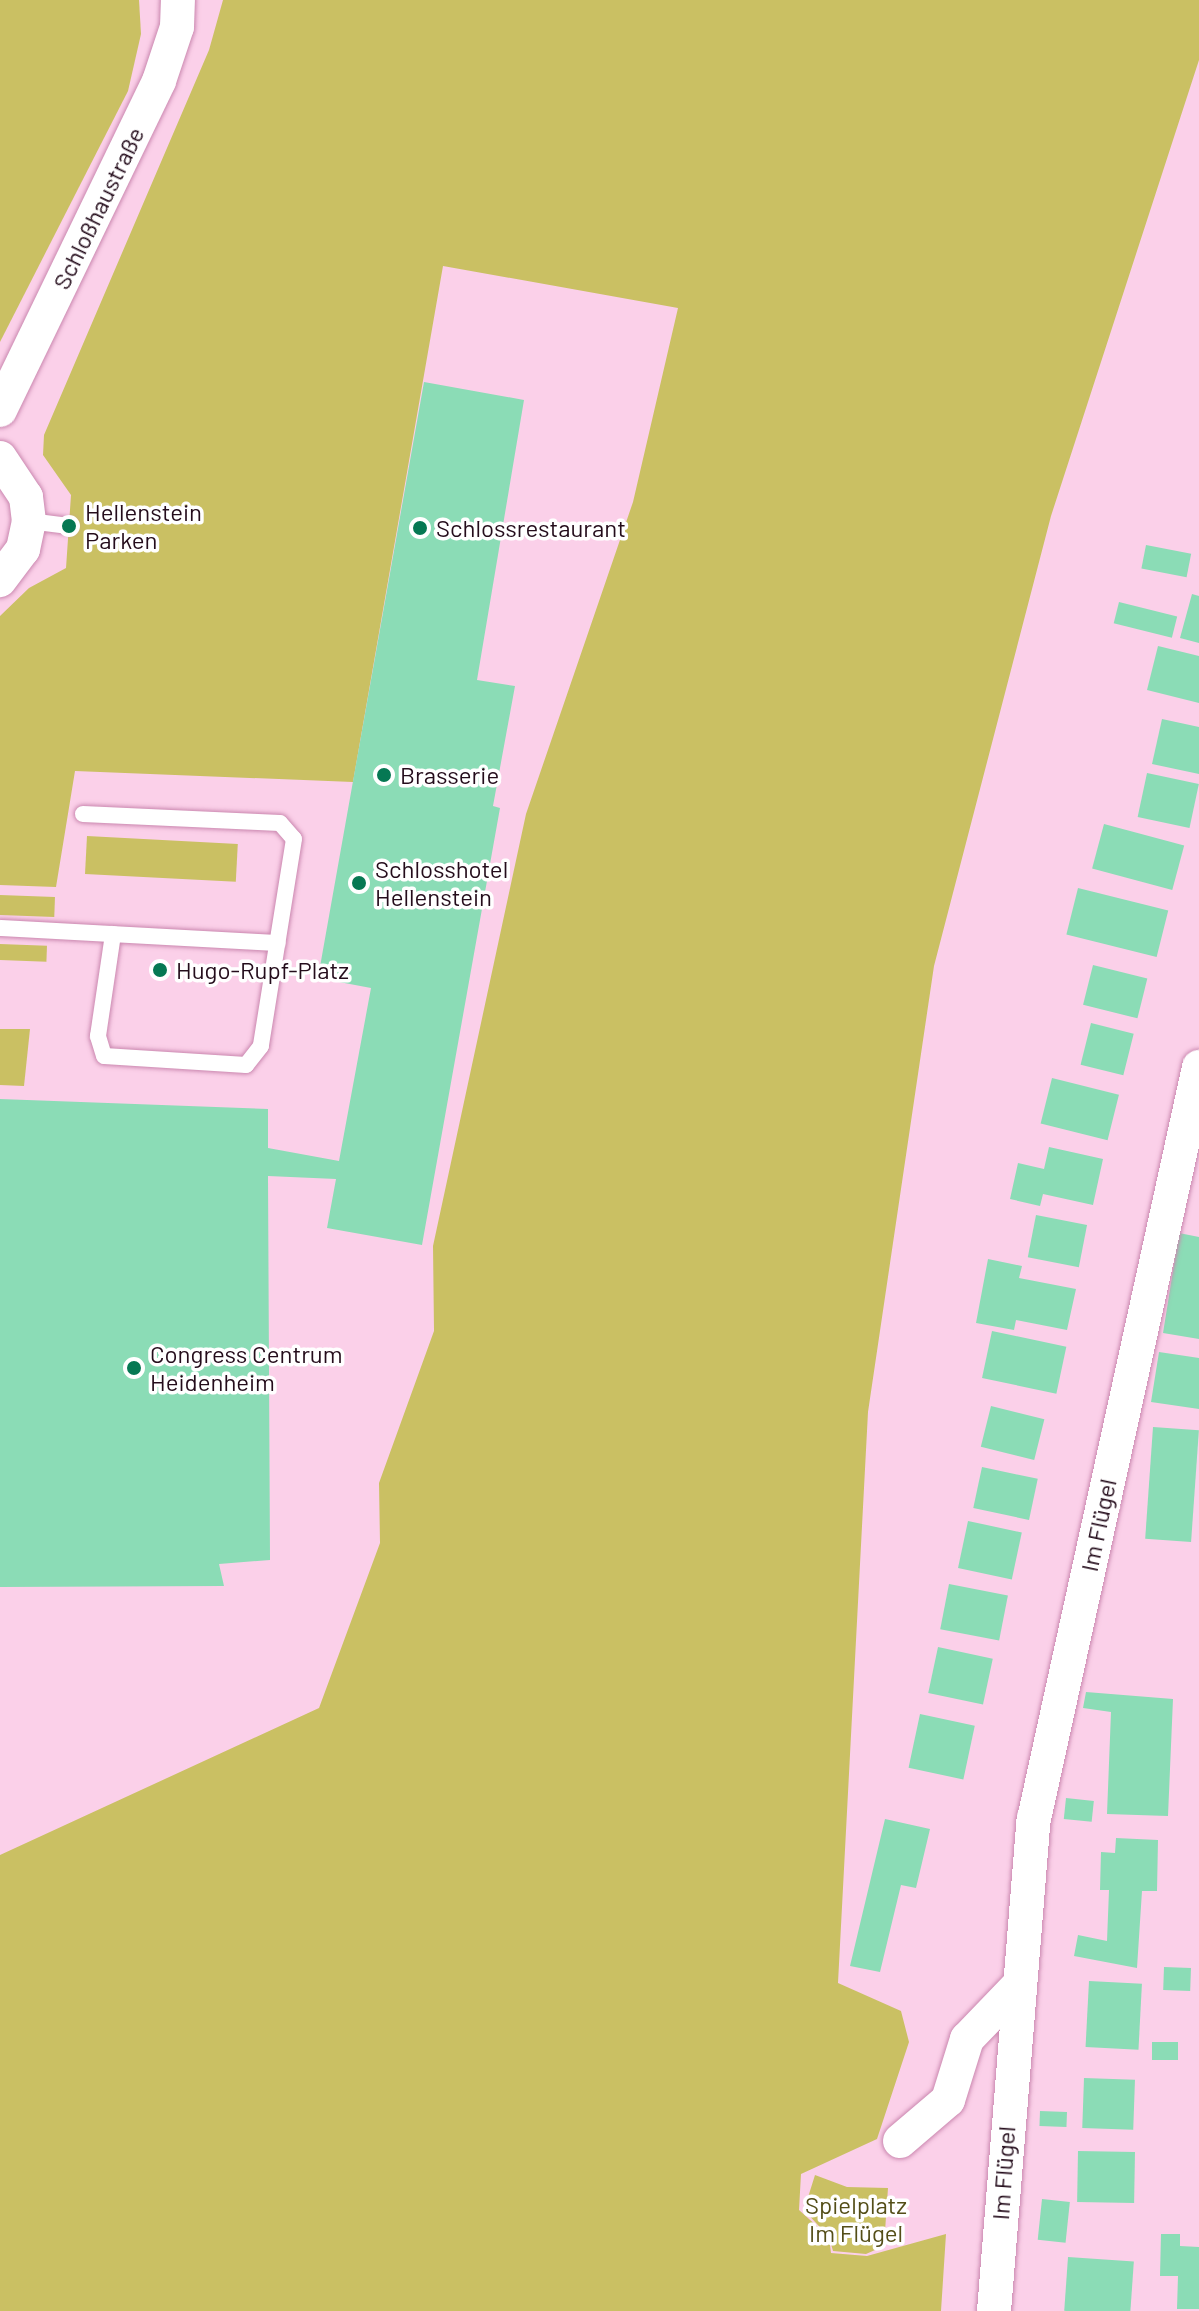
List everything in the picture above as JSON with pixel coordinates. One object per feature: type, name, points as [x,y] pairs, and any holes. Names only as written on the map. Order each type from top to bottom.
[{"type":"street","name":"Schloßhaustraße","points":[[0,410],[159,81],[177,27],[178,0]]},
{"type":"street","points":[[0,458],[26,497],[29,521],[23,549],[0,580]]},
{"type":"street","name":"Im Flügel","points":[[994,2311],[1016,1988],[1034,1819],[1199,1067]]},
{"type":"street","points":[[900,2141],[948,2100],[967,2039],[1016,1988]]},
{"type":"lane","points":[[29,521],[69,526]]},
{"type":"lane","points":[[83,814],[280,823],[289,828],[294,839],[261,1046],[254,1059],[233,1068],[104,1056],[98,1036],[113,934]]},
{"type":"lane","points":[[0,928],[278,943]]},
{"type":"green space","points":[[0,0],[139,0],[141,34],[128,91],[0,342]]},
{"type":"green space","points":[[223,0],[1199,0],[1199,60],[1051,516],[934,966],[868,1412],[838,1983],[901,2011],[909,2042],[877,2139],[801,2174],[799,2210],[829,2237],[831,2253],[867,2256],[946,2234],[941,2311],[0,2311],[0,1855],[319,1708],[380,1543],[379,1483],[434,1331],[433,1246],[526,814],[633,502],[678,308],[443,266],[353,782],[75,771],[56,887],[0,885],[0,616],[29,588],[66,568],[71,495],[43,455],[44,435],[209,50]]},
{"type":"green space","points":[[87,836],[238,844],[236,882],[85,874]]},
{"type":"green space","points":[[0,895],[55,897],[54,917],[0,915]]},
{"type":"green space","points":[[0,944],[47,946],[46,962],[0,960]]},
{"type":"green space","points":[[0,1029],[30,1029],[24,1086],[0,1085]]},
{"type":"green space","name":"Spielplatz Im Flügel","points":[[815,2175],[847,2187],[888,2188],[884,2246],[866,2254],[833,2251],[829,2237],[804,2210]]},
{"type":"building","points":[[424,382],[524,400],[477,680],[515,686],[493,806],[500,808],[422,1245],[327,1228],[336,1179],[268,1176],[270,1560],[219,1564],[224,1586],[0,1587],[0,1099],[268,1109],[268,1148],[339,1161],[371,988],[318,978]]},
{"type":"building","points":[[1146,545],[1191,554],[1187,577],[1141,569]]},
{"type":"building","points":[[1192,594],[1199,596],[1199,643],[1180,638]]},
{"type":"building","points":[[1119,602],[1177,617],[1172,638],[1114,623]]},
{"type":"building","points":[[1158,646],[1199,656],[1199,703],[1147,690]]},
{"type":"building","points":[[1162,719],[1199,727],[1199,774],[1152,764]]},
{"type":"building","points":[[1147,773],[1199,784],[1189,828],[1138,817]]},
{"type":"building","points":[[1104,824],[1184,845],[1172,890],[1092,868]]},
{"type":"building","points":[[1078,888],[1168,910],[1157,957],[1066,935]]},
{"type":"building","points":[[1093,965],[1147,979],[1137,1018],[1083,1005]]},
{"type":"building","points":[[1091,1023],[1134,1034],[1123,1075],[1081,1065]]},
{"type":"building","points":[[1052,1078],[1119,1095],[1108,1140],[1041,1124]]},
{"type":"building","points":[[1049,1147],[1103,1159],[1093,1205],[1043,1194],[1040,1206],[1010,1199],[1018,1163],[1044,1169]]},
{"type":"building","points":[[1036,1215],[1087,1225],[1079,1267],[1028,1257]]},
{"type":"building","points":[[1179,1233],[1199,1237],[1199,1339],[1163,1333]]},
{"type":"building","points":[[988,1259],[1022,1266],[1019,1278],[1076,1289],[1067,1330],[1016,1320],[1014,1330],[976,1323]]},
{"type":"building","points":[[992,1331],[1066,1347],[1056,1394],[982,1378]]},
{"type":"building","points":[[1159,1352],[1199,1358],[1199,1409],[1151,1402]]},
{"type":"building","points":[[991,1406],[1044,1419],[1034,1460],[981,1447]]},
{"type":"building","points":[[1153,1427],[1199,1430],[1191,1542],[1145,1539]]},
{"type":"building","points":[[982,1467],[1038,1479],[1029,1520],[973,1508]]},
{"type":"building","points":[[968,1521],[1022,1532],[1012,1579],[958,1568]]},
{"type":"building","points":[[949,1584],[1008,1595],[999,1641],[940,1629]]},
{"type":"building","points":[[938,1647],[993,1659],[983,1705],[928,1693]]},
{"type":"building","points":[[1086,1692],[1173,1699],[1168,1816],[1107,1814],[1111,1712],[1083,1708]]},
{"type":"building","points":[[920,1714],[975,1726],[963,1779],[909,1768]]},
{"type":"building","points":[[1066,1798],[1094,1801],[1092,1822],[1064,1819]]},
{"type":"building","points":[[885,1819],[930,1829],[916,1888],[901,1885],[880,1972],[850,1966]]},
{"type":"building","points":[[1116,1838],[1158,1840],[1157,1891],[1142,1891],[1137,1968],[1074,1956],[1078,1935],[1107,1941],[1109,1890],[1100,1890],[1101,1852],[1115,1853]]},
{"type":"building","points":[[1164,1967],[1191,1968],[1190,1991],[1163,1990]]},
{"type":"building","points":[[1089,1981],[1142,1984],[1138,2050],[1086,2047]]},
{"type":"building","points":[[1152,2042],[1178,2042],[1178,2060],[1152,2060]]},
{"type":"building","points":[[1084,2078],[1135,2080],[1133,2130],[1082,2128]]},
{"type":"building","points":[[1040,2111],[1067,2112],[1066,2127],[1039,2126]]},
{"type":"building","points":[[1078,2151],[1135,2152],[1134,2203],[1077,2202]]},
{"type":"building","points":[[1042,2199],[1070,2202],[1066,2243],[1038,2240]]},
{"type":"building","points":[[1161,2234],[1180,2234],[1180,2246],[1199,2247],[1199,2309],[1177,2309],[1178,2276],[1160,2276]]},
{"type":"building","points":[[1068,2257],[1134,2262],[1130,2311],[1064,2311]]},
{"type":"place","name":"Hellenstein Parken","points":[[69,526]]},
{"type":"place","name":"Schlossrestaurant","points":[[420,528]]},
{"type":"place","name":"Brasserie","points":[[384,775]]},
{"type":"place","name":"Schlosshotel Hellenstein","points":[[359,883]]},
{"type":"place","name":"Hugo-Rupf-Platz","points":[[160,970]]},
{"type":"place","name":"Congress Centrum Heidenheim","points":[[134,1368]]}]
